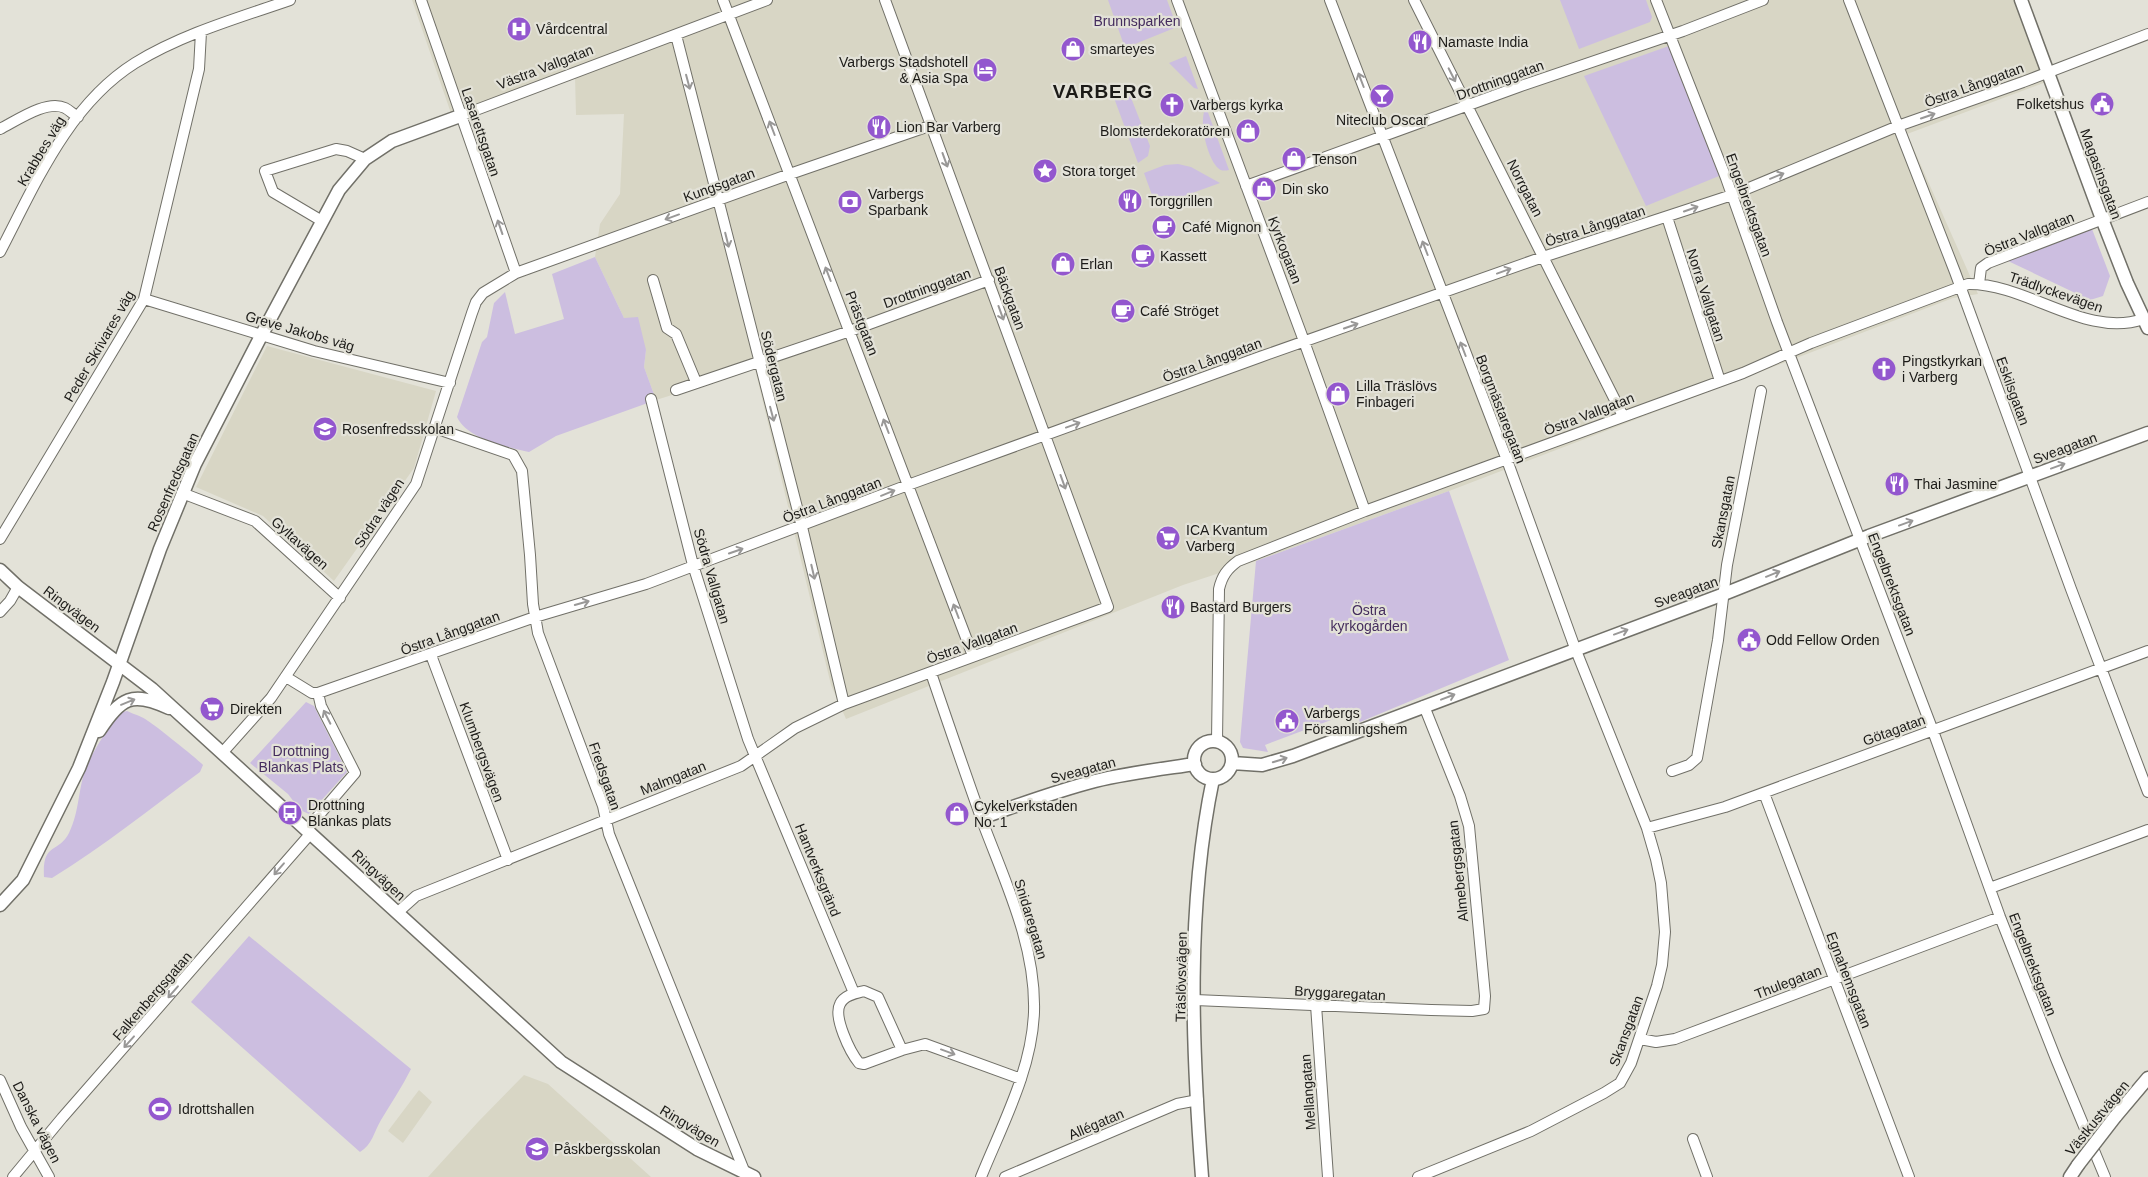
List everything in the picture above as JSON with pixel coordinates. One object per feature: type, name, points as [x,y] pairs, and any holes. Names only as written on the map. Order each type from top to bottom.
[{"type":"street","name":"Krabbes väg","points":[[0,252],[58,145],[78,117],[106,85],[134,64],[163,48],[201,32],[290,0]]},
{"type":"street","name":"Lasarettsgatan","points":[[421,0],[516,273]]},
{"type":"street","name":"Prästgatan","points":[[724,0],[973,656]]},
{"type":"street","name":"Västra Vallgatan","points":[[365,158],[392,141],[767,0]]},
{"type":"street","name":"Bäckgatan","points":[[885,0],[1108,607]]},
{"type":"street","name":"Kyrkogatan","points":[[1177,0],[1365,511]]},
{"type":"street","name":"Borgmästaregatan","points":[[1330,0],[1507,460],[1575,648],[1647,828]]},
{"type":"street","name":"Norrgatan","points":[[1414,0],[1623,416]]},
{"type":"street","name":"Engelbrektsgatan","points":[[1656,0],[1732,195],[1777,322],[1933,731],[2000,917],[2105,1177]]},
{"type":"street","name":"Drottninggatan","points":[[1246,186],[1763,0]]},
{"type":"street","name":"Eskilsgatan","points":[[1849,0],[1960,286],[2029,477],[2148,792]]},
{"type":"street","name":"Magasinsgatan","points":[[2021,0],[2102,219],[2145,324]]},
{"type":"street","name":"Peder Skrivares väg","points":[[0,539],[144,299],[199,69],[201,32]]},
{"type":"street","name":"Östra Långgatan","points":[[318,693],[535,617],[646,584],[693,565],[802,527],[908,485],[1304,342],[1543,257],[1732,195],[1898,126],[2148,34]]},
{"type":"street","name":"Södergatan","points":[[676,35],[802,527],[844,704]]},
{"type":"street","points":[[0,129],[40,108],[53,106],[63,107],[78,117]]},
{"type":"street","name":"Kungsgatan","points":[[516,273],[932,125]]},
{"type":"street","points":[[322,222],[273,192],[265,171],[336,149],[365,158]]},
{"type":"street","name":"Rosenfredsgatan","points":[[0,905],[23,880],[78,768],[120,663],[160,548],[182,492],[260,336],[339,190],[365,158]]},
{"type":"street","points":[[2102,219],[2148,202]]},
{"type":"street","name":"Norra Vallgatan","points":[[1667,217],[1720,381]]},
{"type":"street","name":"Östra Vallgatan","points":[[1979,284],[1981,268],[1988,264],[2102,219]]},
{"type":"street","name":"Södra vägen","points":[[223,752],[272,698],[416,484],[476,302],[483,293],[516,273]]},
{"type":"street","points":[[653,280],[667,328],[676,334],[696,382]]},
{"type":"street","name":"Drottninggatan","points":[[676,390],[850,331],[988,280]]},
{"type":"street","name":"Trädlyckevägen","points":[[1960,286],[1979,284],[2007,289],[2096,321],[2145,324]]},
{"type":"street","name":"Östra Vallgatan","points":[[1217,741],[1218,596],[1222,578],[1228,569],[1238,561],[1365,511],[1720,381],[1960,286]]},
{"type":"street","name":"Greve Jakobs väg","points":[[144,299],[260,336],[390,370],[450,383]]},
{"type":"street","name":"Skansgatan","points":[[1672,770],[1689,765],[1697,758],[1718,640],[1732,536],[1761,391]]},
{"type":"street","name":"Södra Vallgatan","points":[[650,399],[693,565],[748,740],[756,757]]},
{"type":"street","name":"Fredsgatan","points":[[435,428],[513,455],[522,470],[533,604],[538,633],[603,806],[609,834],[750,1175]]},
{"type":"street","name":"Sveagatan","points":[[1232,763],[1262,765],[1276,762],[1575,648],[1724,594],[1860,540],[2148,433]]},
{"type":"street","name":"Gyltavägen","points":[[182,492],[255,521],[340,598]]},
{"type":"street","name":"Ringvägen","points":[[0,570],[18,587],[120,663],[223,752],[562,1062],[697,1149],[750,1175]]},
{"type":"street","points":[[0,612],[10,601],[18,587]]},
{"type":"street","name":"Östra Vallgatan","points":[[844,704],[1108,607]]},
{"type":"street","name":"Götagatan","points":[[1647,828],[1725,807],[2148,652]]},
{"type":"street","name":"Klumbergsvägen","points":[[431,654],[508,860]]},
{"type":"street","name":"Snidaregatan","points":[[931,673],[1022,930],[1033,979],[1034,1013],[1029,1050],[1021,1079],[981,1177]]},
{"type":"street","points":[[286,677],[312,693],[318,693],[321,706],[355,773],[309,831]]},
{"type":"street","name":"Rosenfredsgatan","points":[[78,768],[109,716],[120,705],[142,698],[178,713]]},
{"type":"street","name":"Malmgatan","points":[[397,913],[416,896],[741,766],[795,728],[844,704]]},
{"type":"street","name":"Almebergsgatan","points":[[1424,706],[1460,796],[1469,826],[1485,996],[1484,1009]]},
{"type":"street","points":[[1217,741],[1227,746],[1232,763],[1231,768],[1224,776],[1213,779],[1200,773],[1195,764],[1195,754],[1201,745],[1217,741]]},
{"type":"street","name":"Hantverksgränd","points":[[756,757],[854,993]]},
{"type":"street","name":"Sveagatan","points":[[981,818],[1058,791],[1096,781],[1132,773],[1195,764]]},
{"type":"street","name":"Träslövsvägen","points":[[1202,1177],[1195,1000],[1197,922],[1202,857],[1213,779]]},
{"type":"street","name":"Egnahemsgatan","points":[[1764,793],[1908,1177]]},
{"type":"street","name":"Skansgatan","points":[[1418,1177],[1531,1131],[1613,1088],[1625,1075],[1640,1039],[1659,977],[1664,949],[1661,883],[1647,828]]},
{"type":"street","points":[[1990,888],[2148,830]]},
{"type":"street","name":"Falkenbergsgatan","points":[[13,1177],[309,831]]},
{"type":"street","name":"Thulegatan","points":[[1640,1039],[1656,1042],[1674,1040],[2000,917]]},
{"type":"street","points":[[902,1050],[878,998],[864,991],[854,993],[839,1004],[838,1013],[842,1030],[859,1064],[869,1063],[902,1050],[925,1044],[1021,1079]]},
{"type":"street","name":"Bryggaregatan","points":[[1195,1000],[1472,1011],[1484,1009]]},
{"type":"street","name":"Mellangatan","points":[[1316,1005],[1328,1177]]},
{"type":"street","name":"Västkustvägen","points":[[2070,1177],[2115,1116],[2148,1078]]},
{"type":"street","name":"Danska vägen","points":[[0,1080],[34,1152],[49,1177]]},
{"type":"street","name":"Allégatan","points":[[1005,1177],[1178,1104],[1198,1100]]},
{"type":"street","points":[[1693,1139],[1707,1177]]},
{"type":"shaded area","points":[[412,0],[2027,0],[2057,78],[1907,134],[1978,294],[1953,298],[1449,491],[1256,561],[1183,585],[846,719],[831,685],[755,369],[656,400],[644,367],[646,350],[624,318],[595,257],[600,224],[620,194],[624,114],[576,115],[575,76],[454,122]]},
{"type":"shaded area","name":"Rosenfredsskolan","points":[[267,346],[436,391],[414,468],[334,581],[263,516],[196,487]]},
{"type":"shaded area","name":"Påskbergsskolan","points":[[524,1075],[548,1084],[651,1177],[428,1177]]},
{"type":"shaded area","points":[[419,1090],[432,1102],[403,1143],[388,1131]]},
{"type":"green space","name":"Brunnsparken","points":[[1108,0],[1167,0],[1177,27],[1125,48]]},
{"type":"green space","points":[[1560,0],[1646,0],[1652,17],[1650,22],[1579,49]]},
{"type":"green space","points":[[1669,46],[1719,176],[1646,206],[1584,76]]},
{"type":"green space","points":[[1186,56],[1198,89],[1194,88],[1169,63]]},
{"type":"green space","points":[[1119,83],[1126,85],[1150,146],[1148,156],[1138,163],[1110,87]]},
{"type":"green space","points":[[1206,107],[1229,170],[1223,171],[1218,168],[1207,148],[1203,129]]},
{"type":"green space","points":[[1178,164],[1191,167],[1220,183],[1156,206],[1144,173],[1165,165]]},
{"type":"green space","points":[[2092,229],[2110,276],[2103,296],[2090,300],[2008,261]]},
{"type":"green space","points":[[595,257],[624,318],[638,317],[646,350],[644,367],[656,400],[556,436],[529,452],[488,441],[469,431],[457,417],[482,342],[487,337],[494,303],[505,292],[515,334],[564,319],[552,274]]},
{"type":"green space","name":"Östra kyrkogården","points":[[1449,491],[1509,660],[1360,722],[1355,711],[1265,745],[1268,752],[1243,748],[1240,742],[1256,561]]},
{"type":"green space","name":"Drottning Blankas Plats","points":[[306,702],[314,706],[347,772],[309,814],[300,810],[288,794],[250,763]]},
{"type":"green space","points":[[127,711],[146,719],[195,757],[203,765],[200,772],[71,866],[52,878],[44,877],[44,866],[48,853],[65,839],[73,825],[84,773],[90,759],[116,714]]},
{"type":"green space","points":[[249,936],[411,1069],[370,1142],[360,1152],[191,1002]]},
{"type":"place","name":"Vårdcentral","points":[[519,29]]},
{"type":"place","name":"Namaste India","points":[[1420,42]]},
{"type":"place","name":"smarteyes","points":[[1073,49]]},
{"type":"place","name":"Varbergs Stadshotell & Asia Spa","points":[[985,70]]},
{"type":"place","name":"Niteclub Oscar","points":[[1382,96]]},
{"type":"place","name":"Folketshus","points":[[2102,104]]},
{"type":"place","name":"Varbergs kyrka","points":[[1172,105]]},
{"type":"place","name":"Lion Bar Varberg","points":[[879,127]]},
{"type":"place","name":"Blomsterdekoratören","points":[[1248,131]]},
{"type":"place","name":"Tenson","points":[[1294,159]]},
{"type":"place","name":"Stora torget","points":[[1045,171]]},
{"type":"place","name":"Din sko","points":[[1264,189]]},
{"type":"place","name":"Torggrillen","points":[[1130,201]]},
{"type":"place","name":"Varbergs Sparbank","points":[[850,202]]},
{"type":"place","name":"Café Mignon","points":[[1164,227]]},
{"type":"place","name":"Kassett","points":[[1143,256]]},
{"type":"place","name":"Erlan","points":[[1063,264]]},
{"type":"place","name":"Café Ströget","points":[[1123,311]]},
{"type":"place","name":"Pingstkyrkan i Varberg","points":[[1884,369]]},
{"type":"place","name":"Lilla Träslövs Finbageri","points":[[1338,394]]},
{"type":"place","name":"Rosenfredsskolan","points":[[325,429]]},
{"type":"place","name":"Thai Jasmine","points":[[1897,484]]},
{"type":"place","name":"ICA Kvantum Varberg","points":[[1168,538]]},
{"type":"place","name":"Bastard Burgers","points":[[1173,607]]},
{"type":"place","name":"Odd Fellow Orden","points":[[1749,640]]},
{"type":"place","name":"Direkten","points":[[212,709]]},
{"type":"place","name":"Varbergs Församlingshem","points":[[1287,721]]},
{"type":"place","name":"Drottning Blankas plats","points":[[290,813]]},
{"type":"place","name":"Cykelverkstaden No. 1","points":[[957,814]]},
{"type":"place","name":"Idrottshallen","points":[[160,1109]]},
{"type":"place","name":"Påskbergsskolan","points":[[537,1149]]},
{"type":"district","name":"VARBERG","points":[[1103,91]]}]
